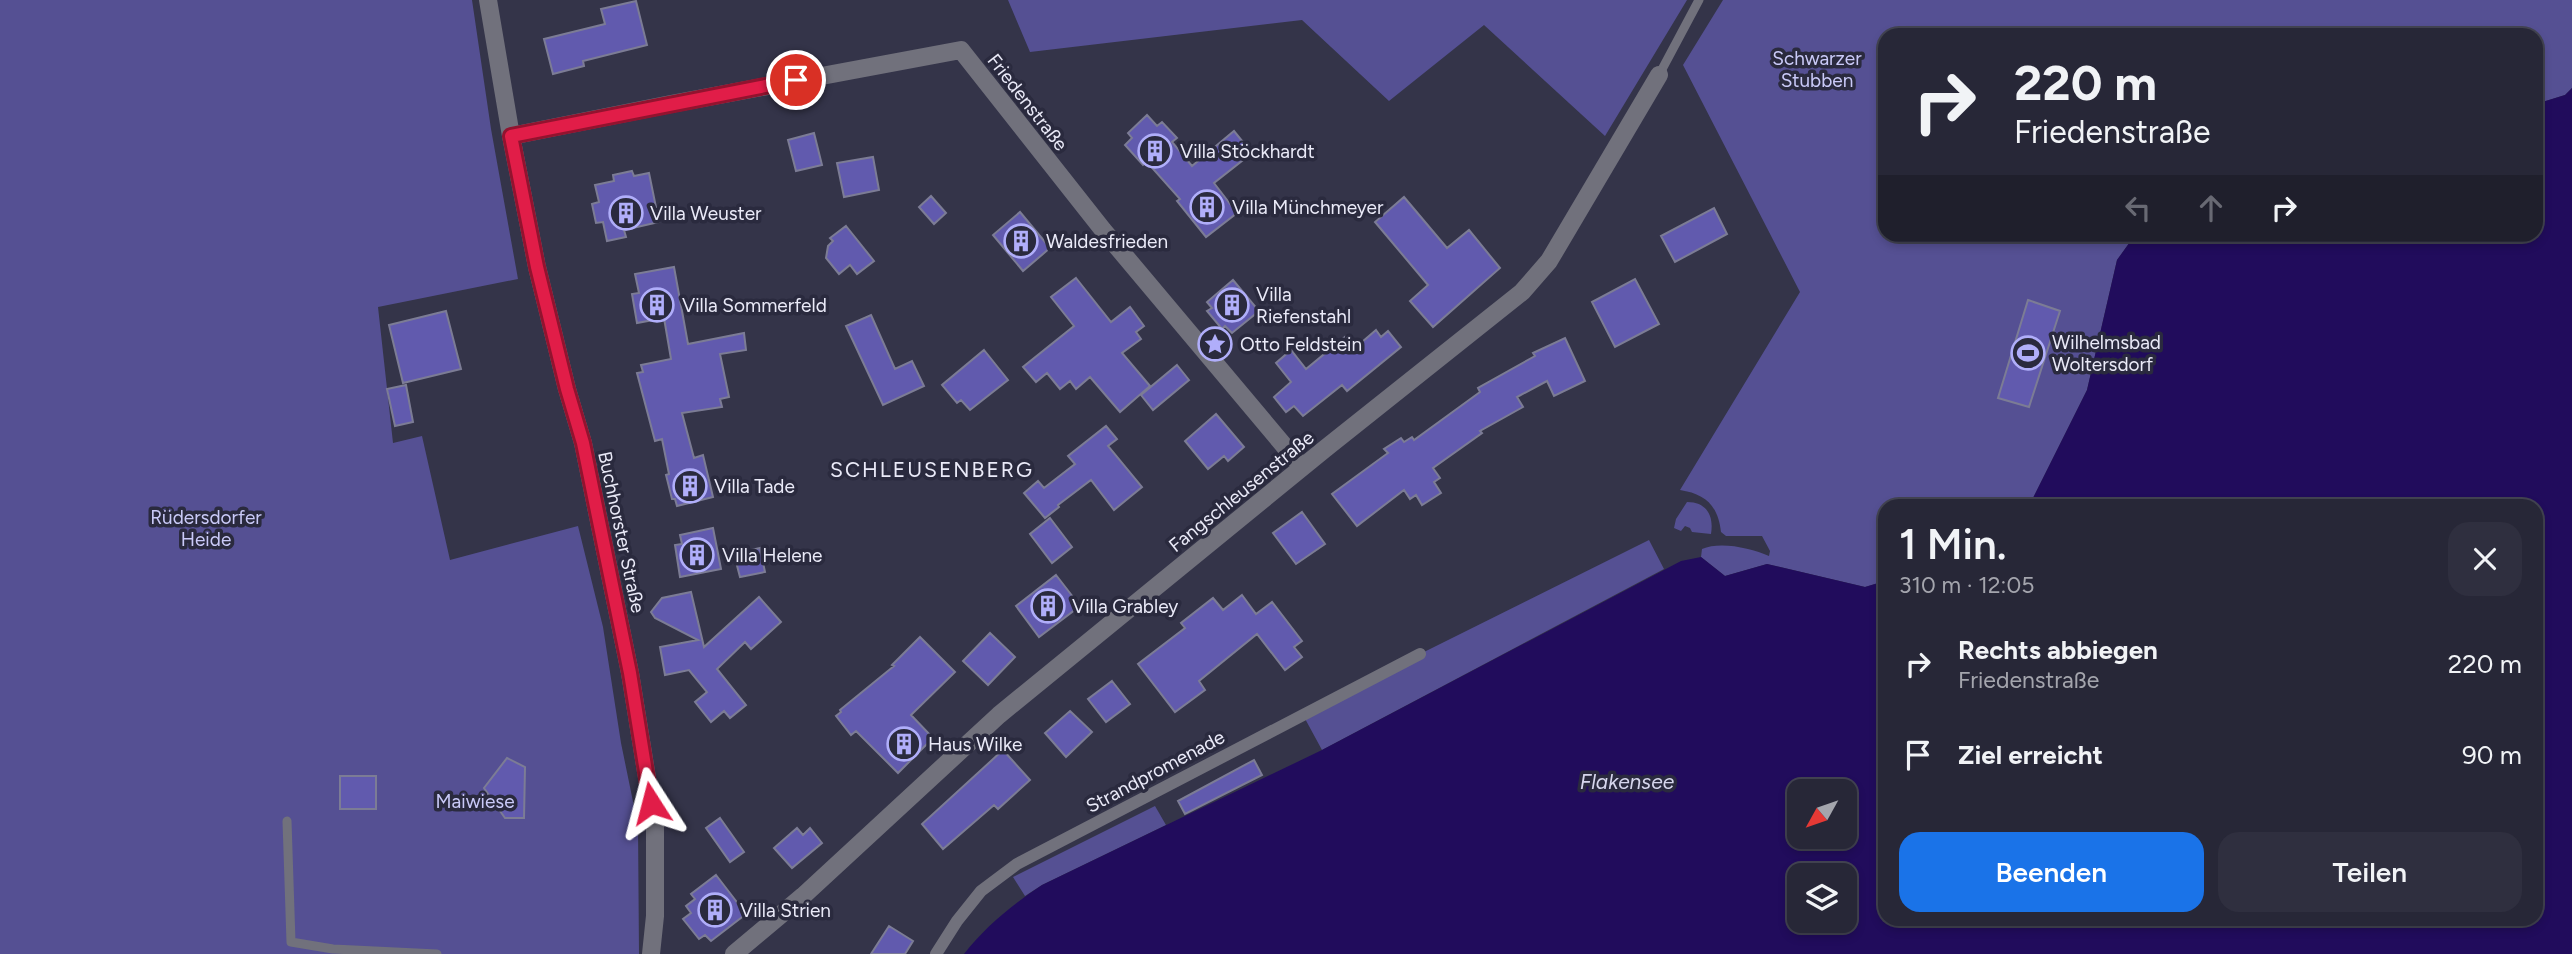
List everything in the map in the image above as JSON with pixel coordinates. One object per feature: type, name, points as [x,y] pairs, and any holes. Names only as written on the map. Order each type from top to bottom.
[{"type":"street","name":"Buchhorster Straße","points":[[488,0],[537,267],[583,443],[630,673],[655,827],[655,916],[651,954]]},
{"type":"street","name":"Friedenstraße","points":[[511,136],[961,50],[1103,230],[1302,467]]},
{"type":"street","name":"Fangschleusenstraße","points":[[734,954],[803,896],[999,715],[1302,467],[1522,292],[1549,261],[1659,75]]},
{"type":"street","name":"Strandpromenade","points":[[936,954],[957,920],[981,891],[1017,864],[1420,654]]},
{"type":"lane","name":"Fangschleusenstraße","points":[[1659,75],[1699,0]]},
{"type":"lane","points":[[288,821],[291,942],[332,949],[437,954]]},
{"type":"green space","name":"Rüdersdorfer Heide","points":[[0,0],[472,0],[491,129],[518,279],[378,307],[393,443],[422,436],[450,560],[578,526],[603,627],[621,743],[638,826],[639,954],[0,954]]},
{"type":"green space","points":[[1008,0],[1687,0],[1605,136],[1484,25],[1389,101],[1302,20],[1030,52]]},
{"type":"green space","name":"Wilhelmsbad Woltersdorf","points":[[1723,0],[2572,0],[2572,88],[2565,95],[2543,102],[2543,28],[1878,28],[1878,242],[2130,242],[2117,260],[2087,390],[2032,499],[1878,499],[1878,583],[1865,587],[1767,564],[1725,576],[1701,557],[1702,549],[1718,546],[1753,550],[1769,556],[1770,551],[1762,536],[1726,536],[1721,532],[1717,515],[1709,502],[1697,494],[1680,490],[1800,292],[1683,65]]},
{"type":"green space","points":[[1687,502],[1700,504],[1708,511],[1711,534],[1692,532],[1685,526],[1681,531],[1674,528],[1676,519]]},
{"type":"green space","points":[[1649,540],[1664,569],[1322,750],[1303,715]]},
{"type":"green space","points":[[1155,806],[1166,825],[1042,885],[1025,896],[1013,877]]},
{"type":"water","name":"Flakensee","points":[[2572,88],[2572,954],[964,954],[1000,916],[1042,885],[1322,750],[1681,561],[1701,557],[1725,576],[1767,564],[1865,587],[1878,583],[1878,926],[2543,926],[2543,499],[2032,499],[2087,390],[2117,260],[2130,242],[2543,242],[2543,102],[2565,95]]},
{"type":"building","points":[[636,1],[647,45],[583,61],[584,66],[553,74],[544,39],[605,24],[601,9]]},
{"type":"building","points":[[1147,115],[1157,126],[1162,122],[1177,138],[1172,142],[1192,166],[1234,131],[1252,153],[1214,183],[1237,213],[1206,237],[1177,201],[1180,199],[1147,162],[1143,165],[1125,145],[1132,138],[1128,133]]},
{"type":"building","points":[[814,133],[822,165],[796,171],[788,140]]},
{"type":"building","points":[[873,157],[879,190],[844,197],[837,163]]},
{"type":"building","name":"Villa Weuster","points":[[632,171],[634,176],[649,173],[659,222],[624,230],[626,237],[607,241],[603,222],[596,223],[592,204],[599,202],[595,185],[614,181],[613,175]]},
{"type":"building","points":[[931,196],[946,213],[934,224],[919,207]]},
{"type":"building","points":[[1404,197],[1447,248],[1469,230],[1500,268],[1433,327],[1410,301],[1428,285],[1375,222]]},
{"type":"building","points":[[1714,208],[1727,234],[1675,262],[1661,236]]},
{"type":"building","name":"Waldesfrieden","points":[[1020,212],[1050,248],[1023,271],[993,235]]},
{"type":"building","points":[[846,226],[874,261],[857,274],[850,265],[839,274],[826,258],[828,246],[833,241],[830,238]]},
{"type":"building","points":[[674,267],[688,344],[744,333],[746,350],[720,354],[729,397],[720,399],[722,407],[682,413],[694,458],[703,455],[713,497],[677,506],[675,499],[672,499],[666,475],[669,474],[662,439],[655,441],[637,373],[643,372],[641,365],[671,359],[664,318],[637,323],[632,294],[639,293],[635,274]]},
{"type":"building","points":[[1076,278],[1111,322],[1130,307],[1144,326],[1136,332],[1141,339],[1122,353],[1150,386],[1120,412],[1090,377],[1076,389],[1070,381],[1060,389],[1047,373],[1036,382],[1023,367],[1074,326],[1051,297]]},
{"type":"building","points":[[1635,279],[1659,324],[1615,347],[1592,302]]},
{"type":"building","name":"Villa Riefenstahl","points":[[1233,280],[1259,311],[1232,333],[1225,326],[1222,329],[1207,311],[1212,308],[1207,302]]},
{"type":"building","name":"Wilhelmsbad Woltersdorf","points":[[2028,300],[2060,311],[2029,407],[1998,398]]},
{"type":"building","points":[[446,311],[461,369],[403,383],[389,325]]},
{"type":"building","points":[[871,315],[895,369],[912,361],[924,386],[883,405],[846,326]]},
{"type":"building","points":[[1376,330],[1381,337],[1388,331],[1401,347],[1347,391],[1342,385],[1303,416],[1294,406],[1286,412],[1274,397],[1291,382],[1276,363],[1291,350],[1306,369],[1345,337],[1355,348]]},
{"type":"building","points":[[1565,338],[1585,381],[1554,396],[1547,381],[1517,397],[1523,407],[1480,431],[1482,433],[1433,468],[1440,478],[1434,482],[1441,493],[1422,505],[1416,495],[1410,499],[1404,490],[1357,526],[1332,494],[1388,453],[1384,449],[1401,438],[1404,442],[1412,437],[1414,440],[1480,392],[1478,388],[1535,356],[1533,353]]},
{"type":"building","points":[[984,350],[1008,380],[970,410],[961,400],[957,403],[942,385]]},
{"type":"building","points":[[1177,365],[1189,380],[1153,410],[1141,395]]},
{"type":"building","points":[[406,385],[413,422],[395,426],[387,389]]},
{"type":"building","points":[[1216,414],[1244,447],[1228,461],[1224,456],[1208,469],[1185,441]]},
{"type":"building","points":[[1106,426],[1117,439],[1108,446],[1142,487],[1114,510],[1091,480],[1045,518],[1024,493],[1038,481],[1044,488],[1075,464],[1068,456]]},
{"type":"building","points":[[1302,512],[1325,544],[1296,564],[1273,533]]},
{"type":"building","points":[[1050,518],[1072,547],[1052,563],[1030,534]]},
{"type":"building","name":"Villa Helene","points":[[713,528],[721,569],[680,577],[675,545],[682,544],[680,535]]},
{"type":"building","points":[[760,548],[765,572],[740,577],[734,554]]},
{"type":"building","name":"Villa Grabley","points":[[1056,575],[1080,606],[1039,637],[1016,606]]},
{"type":"building","points":[[691,592],[704,647],[759,597],[781,622],[751,649],[745,642],[717,669],[746,705],[730,718],[724,711],[711,722],[695,702],[707,692],[689,670],[665,675],[660,647],[698,640],[655,618],[651,612],[662,598]]},
{"type":"building","points":[[1242,595],[1256,614],[1272,602],[1302,641],[1294,647],[1302,657],[1285,670],[1257,634],[1199,681],[1205,690],[1175,712],[1138,664],[1185,628],[1181,623],[1213,598],[1223,610]]},
{"type":"building","points":[[990,633],[1015,657],[988,685],[963,661]]},
{"type":"building","points":[[920,637],[955,672],[911,715],[933,738],[898,773],[856,731],[851,735],[836,716],[894,666],[892,665]]},
{"type":"building","points":[[1112,681],[1130,704],[1106,722],[1088,699]]},
{"type":"building","points":[[1070,711],[1092,732],[1066,757],[1045,733]]},
{"type":"building","points":[[1003,750],[1030,780],[998,809],[994,805],[943,849],[922,824]]},
{"type":"building","points":[[507,758],[525,767],[524,818],[505,818],[484,788]]},
{"type":"building","points":[[1254,760],[1262,775],[1185,814],[1178,801]]},
{"type":"building","points":[[340,776],[376,776],[376,809],[340,809]]},
{"type":"building","points":[[720,818],[744,852],[730,862],[706,828]]},
{"type":"building","points":[[797,828],[803,835],[810,828],[822,843],[792,868],[774,848]]},
{"type":"building","name":"Villa Strien","points":[[716,875],[746,914],[711,941],[705,935],[699,939],[683,919],[691,913],[686,906],[695,899],[691,894]]},
{"type":"building","points":[[889,926],[913,941],[905,954],[871,954]]},
{"type":"place","name":"Villa Stöckhardt","points":[[1155,151]]},
{"type":"place","name":"Villa Münchmeyer","points":[[1207,207]]},
{"type":"place","name":"Villa Weuster","points":[[626,213]]},
{"type":"place","name":"Waldesfrieden","points":[[1021,241]]},
{"type":"place","name":"Villa Sommerfeld","points":[[657,305]]},
{"type":"place","name":"Villa Riefenstahl","points":[[1232,305]]},
{"type":"place","name":"Otto Feldstein","points":[[1215,344]]},
{"type":"place","name":"Wilhelmsbad Woltersdorf","points":[[2028,353]]},
{"type":"place","name":"Villa Tade","points":[[690,486]]},
{"type":"place","name":"Villa Helene","points":[[697,555]]},
{"type":"place","name":"Villa Grabley","points":[[1048,606]]},
{"type":"place","name":"Haus Wilke","points":[[904,744]]},
{"type":"place","name":"Villa Strien","points":[[715,910]]},
{"type":"district","name":"SCHLEUSENBERG","points":[[932,470]]},
{"type":"route","points":[[651,803],[630,673],[583,443],[537,267],[511,136],[796,80]]},
{"type":"park label","name":"Schwarzer Stubben","points":[[1817,69]]},
{"type":"park label","name":"Maiwiese","points":[[475,801]]}]
